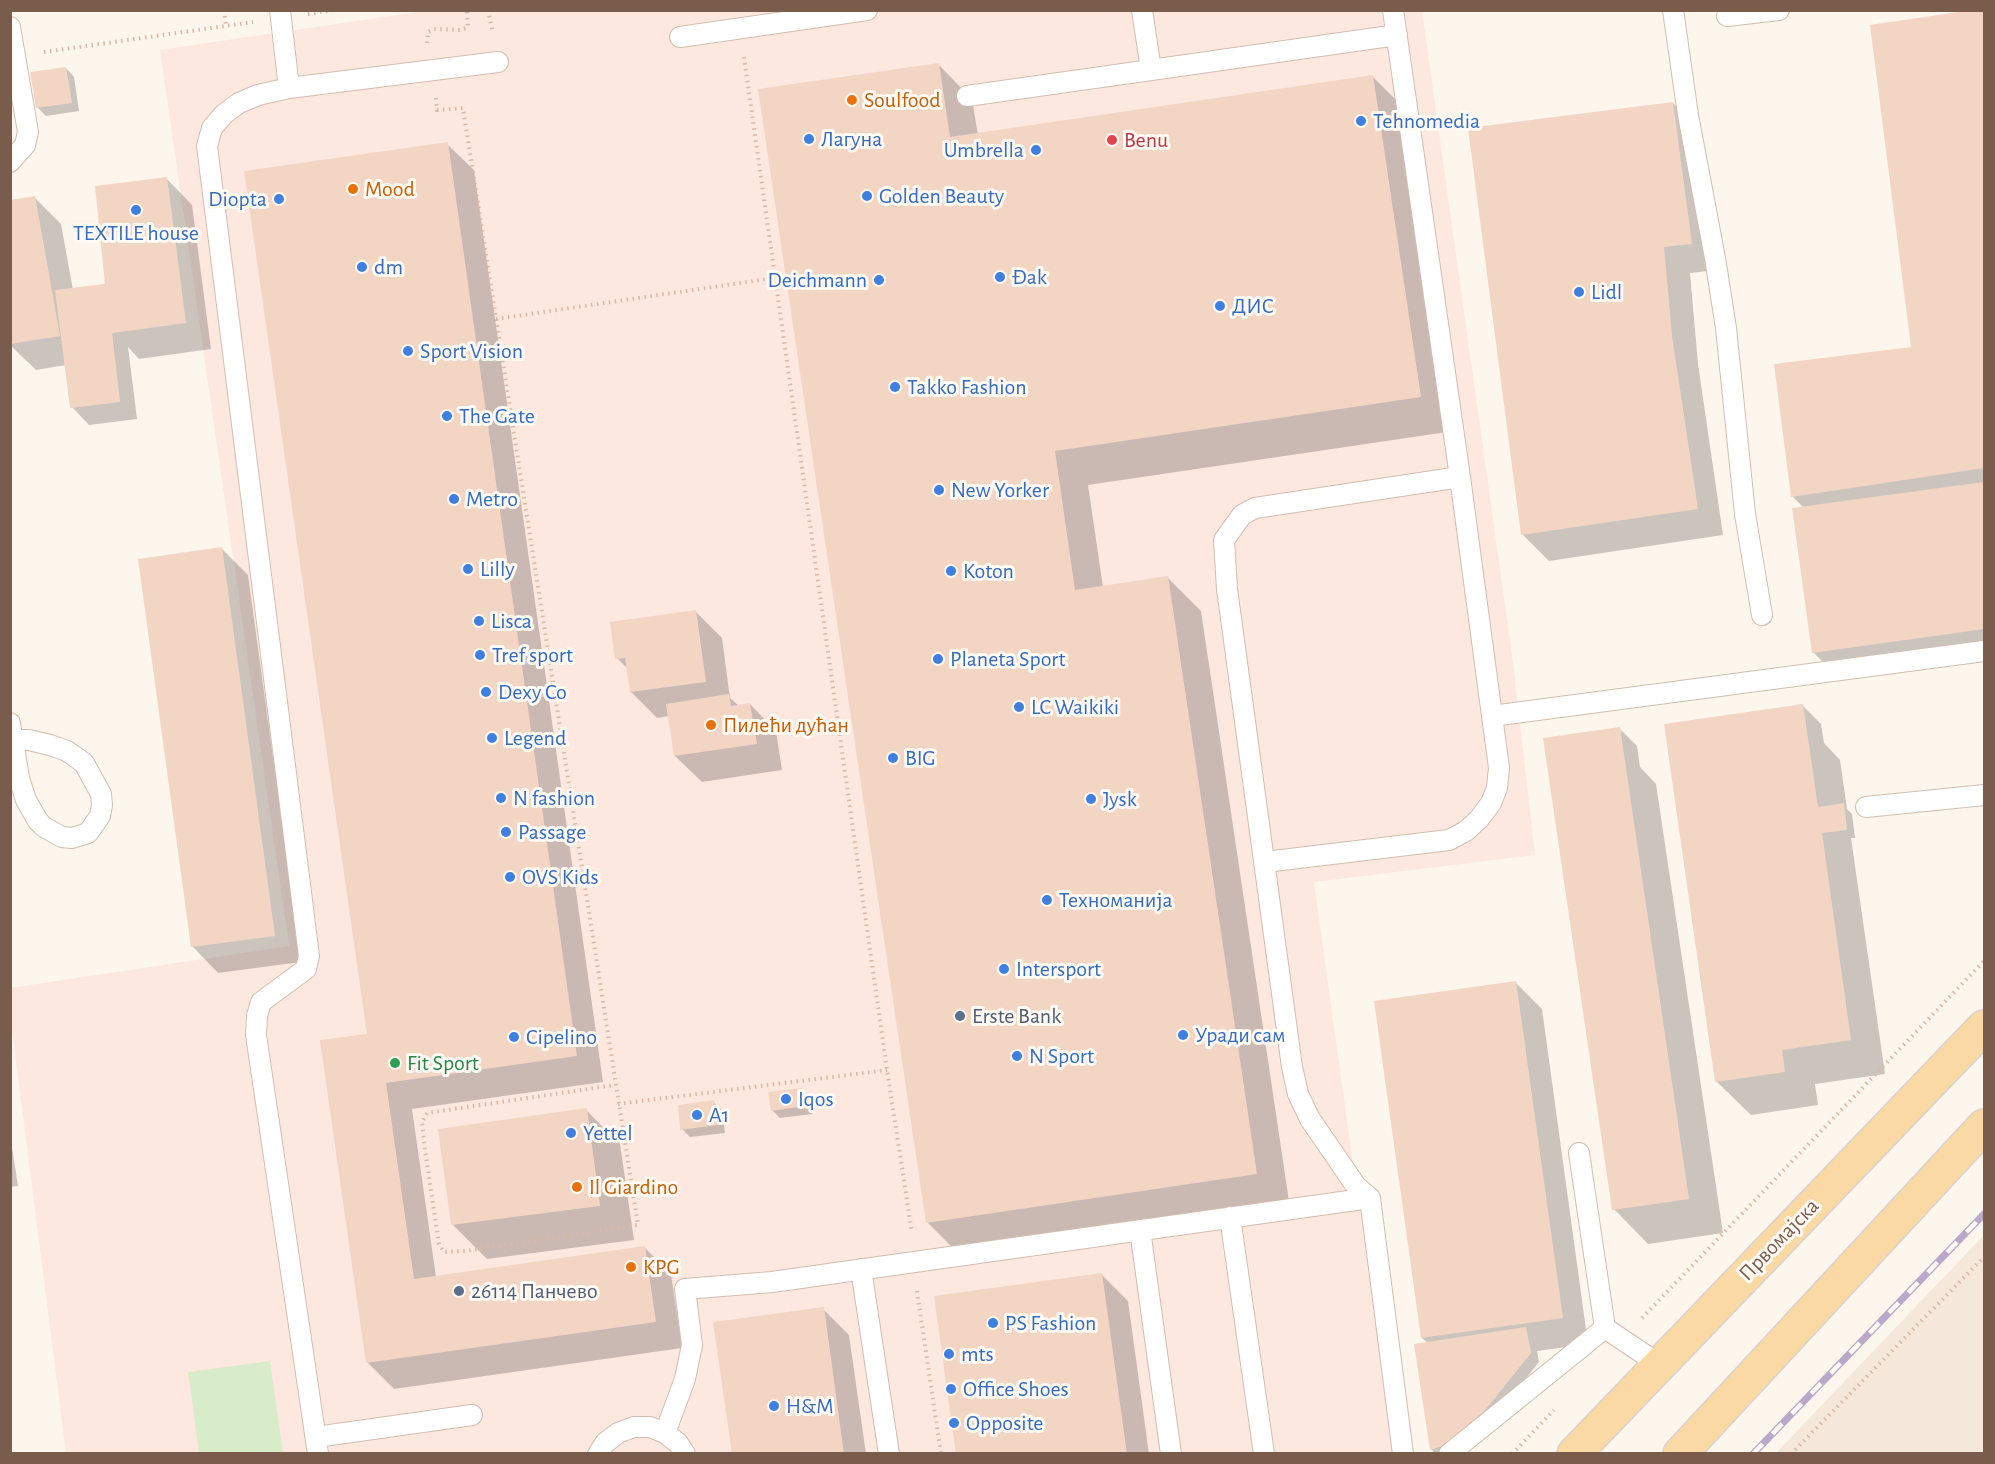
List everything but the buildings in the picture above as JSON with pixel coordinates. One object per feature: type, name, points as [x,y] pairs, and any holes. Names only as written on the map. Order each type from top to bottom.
[{"type":"main road","name":"Првомајска","points":[[1574,1454],[1984,1027]]},
{"type":"main road","points":[[1680,1454],[1984,1126]]},
{"type":"lane","points":[[680,37],[867,10]]},
{"type":"lane","points":[[1142,10],[1151,70]]},
{"type":"lane","points":[[1265,862],[1449,840],[1467,831],[1479,819],[1491,803],[1497,788],[1499,768],[1393,10]]},
{"type":"lane","points":[[1673,10],[1688,115],[1724,316],[1745,514],[1762,615]]},
{"type":"lane","points":[[1727,16],[1779,10]]},
{"type":"lane","points":[[280,14],[289,88]]},
{"type":"lane","points":[[10,27],[28,132],[25,145],[10,162]]},
{"type":"lane","points":[[967,96],[1397,35]]},
{"type":"lane","points":[[472,1415],[317,1445],[256,1035],[261,1002],[306,969],[309,956],[207,146],[212,128],[224,114],[239,103],[258,94],[289,88],[498,62]]},
{"type":"lane","points":[[1403,1454],[1370,1198],[1356,1186],[1310,1119],[1298,1094],[1292,1067],[1227,589],[1224,540],[1242,515],[1255,508],[1460,477]]},
{"type":"lane","points":[[1492,716],[1984,651]]},
{"type":"lane","points":[[12,731],[29,740],[67,751],[84,763],[101,794],[102,805],[100,816],[88,833],[72,838],[62,837],[38,821],[26,800],[19,778],[12,731]]},
{"type":"lane","points":[[1866,807],[1984,795]]},
{"type":"lane","points":[[1579,1153],[1605,1328],[1660,1365]]},
{"type":"lane","points":[[665,1432],[685,1379],[692,1345],[685,1289],[772,1282],[916,1263],[1370,1198]]},
{"type":"lane","points":[[1230,1217],[1264,1454]]},
{"type":"lane","points":[[1140,1230],[1171,1454]]},
{"type":"lane","points":[[861,1269],[889,1454]]},
{"type":"lane","points":[[1449,1454],[1605,1328]]},
{"type":"lane","points":[[598,1454],[605,1443],[618,1433],[634,1428],[650,1427],[665,1432],[678,1443],[684,1454]]},
{"type":"path","points":[[224,10],[226,26]]},
{"type":"path","points":[[15,56],[226,26],[280,14],[333,10]]},
{"type":"path","points":[[467,10],[468,27],[460,30],[434,29],[428,32],[426,39],[437,110],[463,108],[638,1225],[465,1251],[444,1252],[439,1244],[424,1150],[422,1122],[427,1113],[615,1085]]},
{"type":"path","points":[[732,30],[735,57],[745,57],[774,278],[887,1070],[919,1276],[917,1294],[941,1454]]},
{"type":"path","points":[[496,320],[774,278]]},
{"type":"path","points":[[1622,1339],[1984,962]]},
{"type":"path","points":[[618,1104],[887,1070]]},
{"type":"path","points":[[1791,1454],[1984,1257]]},
{"type":"path","points":[[1512,1454],[1561,1403]]},
{"type":"shaded area","name":"BIG","points":[[431,10],[1422,11],[1513,662],[1535,855],[1314,882],[1356,1186],[1402,1453],[66,1453],[11,1022],[10,988],[289,946],[160,50]]},
{"type":"shaded area","points":[[1984,1235],[1984,1453],[1776,1453]]},
{"type":"green space","points":[[270,1361],[283,1453],[199,1453],[188,1372]]},
{"type":"railway","points":[[1753,1454],[1984,1214]]},
{"type":"place","name":"Soulfood","points":[[852,100]]},
{"type":"place","name":"Tehnomedia","points":[[1361,121]]},
{"type":"place","name":"Лагуна","points":[[809,139]]},
{"type":"place","name":"Benu","points":[[1112,140]]},
{"type":"place","name":"Umbrella","points":[[1036,150]]},
{"type":"place","name":"Mood","points":[[353,189]]},
{"type":"place","name":"Golden Beauty","points":[[867,196]]},
{"type":"place","name":"Diopta","points":[[279,199]]},
{"type":"place","name":"TEXTILE house","points":[[136,210]]},
{"type":"place","name":"dm","points":[[362,267]]},
{"type":"place","name":"Đak","points":[[1000,277]]},
{"type":"place","name":"Deichmann","points":[[879,280]]},
{"type":"place","name":"Lidl","points":[[1579,292]]},
{"type":"place","name":"ДИС","points":[[1220,306]]},
{"type":"place","name":"Sport Vision","points":[[408,351]]},
{"type":"place","name":"Takko Fashion","points":[[895,387]]},
{"type":"place","name":"The Gate","points":[[447,416]]},
{"type":"place","name":"New Yorker","points":[[939,490]]},
{"type":"place","name":"Metro","points":[[454,499]]},
{"type":"place","name":"Lilly","points":[[468,569]]},
{"type":"place","name":"Koton","points":[[951,571]]},
{"type":"place","name":"Lisca","points":[[479,621]]},
{"type":"place","name":"Tref sport","points":[[480,655]]},
{"type":"place","name":"Planeta Sport","points":[[938,659]]},
{"type":"place","name":"Dexy Co","points":[[486,692]]},
{"type":"place","name":"LC Waikiki","points":[[1019,707]]},
{"type":"place","name":"Пилећи дућан","points":[[711,725]]},
{"type":"place","name":"Legend","points":[[492,738]]},
{"type":"place","name":"BIG","points":[[893,758]]},
{"type":"place","name":"N fashion","points":[[501,798]]},
{"type":"place","name":"Jysk","points":[[1091,799]]},
{"type":"place","name":"Passage","points":[[506,832]]},
{"type":"place","name":"OVS Kids","points":[[510,877]]},
{"type":"place","name":"Техноманија","points":[[1047,900]]},
{"type":"place","name":"Intersport","points":[[1004,969]]},
{"type":"place","name":"Erste Bank","points":[[960,1016]]},
{"type":"place","name":"Уради сам","points":[[1183,1035]]},
{"type":"place","name":"Cipelino","points":[[514,1037]]},
{"type":"place","name":"N Sport","points":[[1017,1056]]},
{"type":"place","name":"Fit Sport","points":[[395,1063]]},
{"type":"place","name":"Iqos","points":[[786,1099]]},
{"type":"place","name":"A1","points":[[697,1115]]},
{"type":"place","name":"Yettel","points":[[571,1133]]},
{"type":"place","name":"Il Giardino","points":[[577,1187]]},
{"type":"place","name":"KPG","points":[[631,1267]]},
{"type":"place","name":"26114 Панчево","points":[[459,1291]]},
{"type":"place","name":"PS Fashion","points":[[993,1323]]},
{"type":"place","name":"mts","points":[[949,1354]]},
{"type":"place","name":"Office Shoes","points":[[951,1389]]},
{"type":"place","name":"H&M","points":[[774,1406]]},
{"type":"place","name":"Opposite","points":[[954,1423]]}]
